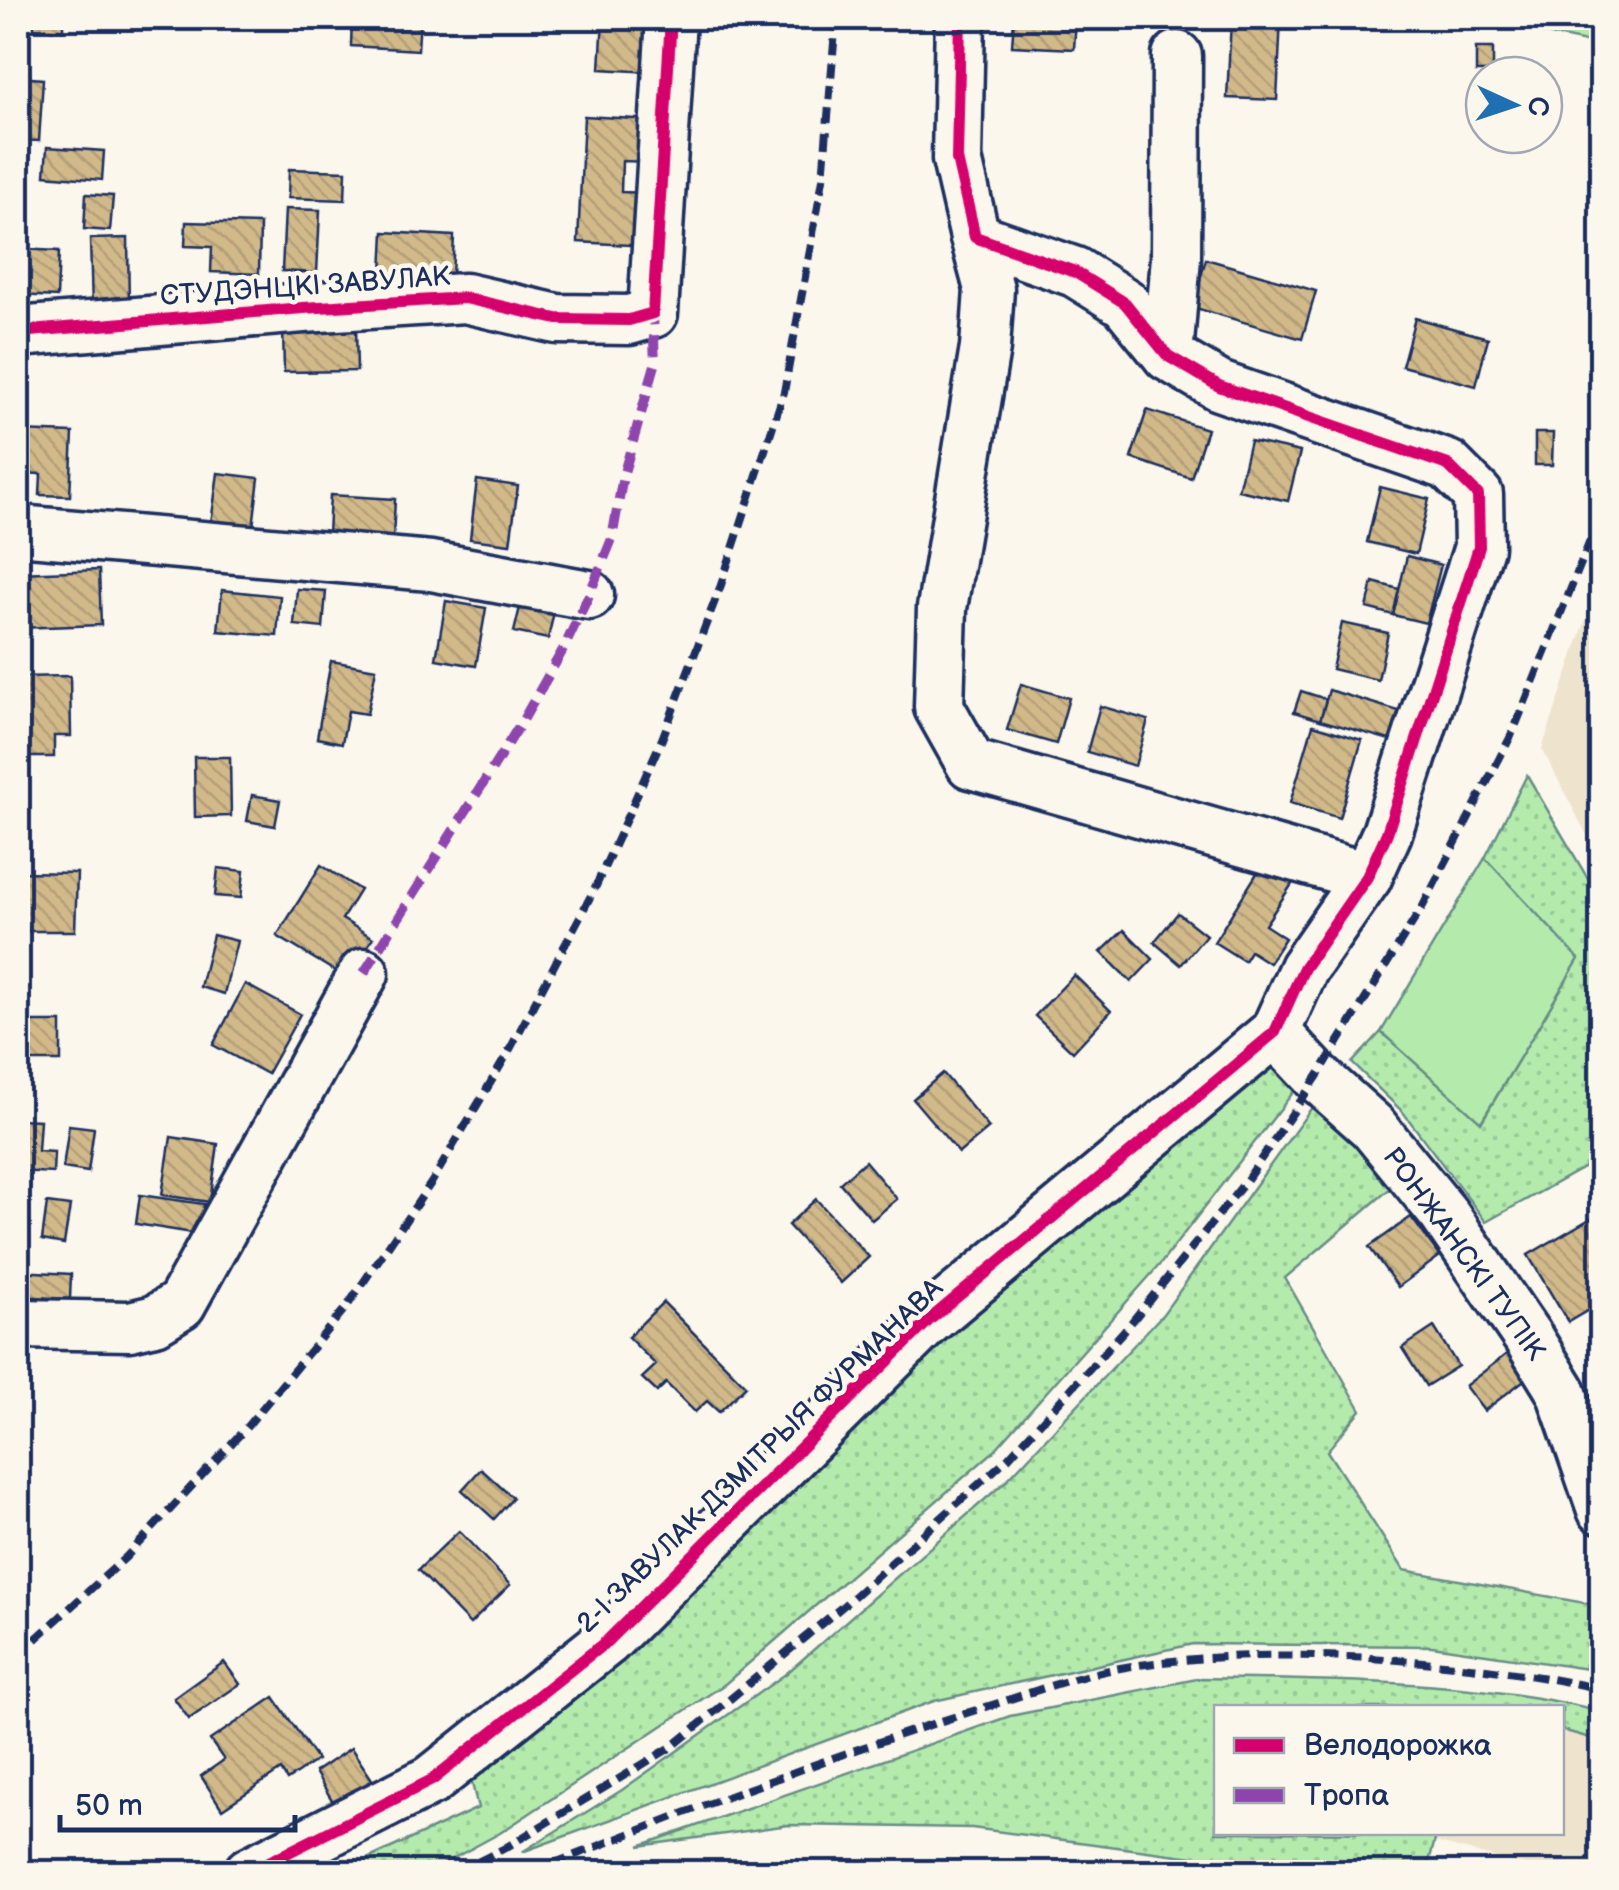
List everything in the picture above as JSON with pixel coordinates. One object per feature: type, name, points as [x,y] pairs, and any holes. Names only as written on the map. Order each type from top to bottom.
[{"type":"street","name":"СТУДЭНЦКІ ЗАВУЛАК","points":[[18,332],[465,298],[557,319],[629,320],[653,313],[671,18]]},
{"type":"street","points":[[960,18],[958,158],[989,289],[985,348],[942,608],[939,707],[971,764],[1368,877]]},
{"type":"street","points":[[1168,356],[1176,257],[1177,56]]},
{"type":"street","name":"2-І ЗАВУЛАК ДЗМІТРЫЯ ФУРМАНАВА","points":[[248,1872],[432,1780],[606,1641],[928,1321],[1276,1032],[1304,968],[1368,877],[1387,833],[1479,547],[1478,494],[1448,464],[1219,386],[1168,356],[1125,303],[1075,272],[975,237]]},
{"type":"street","points":[[18,530],[431,566],[588,595]]},
{"type":"street","points":[[18,1324],[130,1326],[155,1320],[181,1304],[364,973]]},
{"type":"street","name":"РОНЖАНСКІ ТУПІК","points":[[1276,1032],[1317,1077],[1373,1127],[1443,1213],[1528,1336],[1561,1391],[1602,1509]]},
{"type":"shaded area","points":[[1601,574],[1602,862],[1542,749]]},
{"type":"shaded area","points":[[1564,1731],[1601,1741],[1601,1872],[1551,1872],[1435,1842],[1437,1835],[1564,1835]]},
{"type":"green space","points":[[1502,18],[1601,18],[1601,45],[1512,27]]},
{"type":"green space","points":[[1527,775],[1601,901],[1601,1158],[1486,1222],[1403,1112],[1352,1063],[1381,1032],[1482,1121],[1578,960],[1485,858]]},
{"type":"green space","points":[[1485,858],[1579,959],[1481,1122],[1381,1032]]},
{"type":"green space","points":[[1268,1048],[1305,1077],[1162,1262],[993,1452],[725,1684],[500,1833],[428,1872],[339,1872],[478,1808],[470,1775],[936,1332]]},
{"type":"green space","points":[[1323,1092],[1400,1180],[1285,1278],[1361,1410],[1327,1451],[1404,1570],[1601,1606],[1601,1671],[1432,1646],[1193,1644],[934,1701],[522,1852],[622,1790],[787,1673],[1006,1481],[1163,1314]]},
{"type":"green space","points":[[1202,1678],[1353,1681],[1503,1693],[1601,1711],[1601,1741],[1564,1731],[1564,1705],[1214,1705],[1214,1835],[1436,1835],[1426,1872],[1281,1872],[972,1828],[789,1825],[639,1846],[1010,1716]]},
{"type":"building","points":[[34,18],[63,18],[63,30],[34,28]]},
{"type":"building","points":[[352,18],[420,18],[418,50],[351,46]]},
{"type":"building","points":[[603,18],[655,18],[651,72],[600,69]]},
{"type":"building","points":[[1014,18],[1076,18],[1074,49],[1012,46]]},
{"type":"building","points":[[1212,18],[1281,18],[1277,100],[1227,98],[1231,20]]},
{"type":"building","points":[[1476,48],[1493,48],[1493,55],[1476,55]]},
{"type":"building","points":[[18,77],[43,79],[39,141],[18,140]]},
{"type":"building","points":[[584,116],[652,120],[650,162],[622,161],[621,192],[649,193],[646,246],[578,242]]},
{"type":"building","points":[[47,147],[104,151],[102,180],[45,175]]},
{"type":"building","points":[[289,169],[346,171],[345,200],[288,198]]},
{"type":"building","points":[[86,194],[113,196],[110,231],[84,229]]},
{"type":"building","points":[[285,209],[320,210],[317,273],[282,271]]},
{"type":"building","points":[[186,222],[260,224],[259,274],[211,272],[212,247],[185,246]]},
{"type":"building","points":[[384,232],[454,236],[452,276],[382,272]]},
{"type":"building","points":[[128,238],[129,308],[92,308],[90,239]]},
{"type":"building","points":[[18,249],[59,251],[57,297],[18,295]]},
{"type":"building","points":[[1206,259],[1316,291],[1302,339],[1192,307]]},
{"type":"building","points":[[1415,318],[1488,338],[1476,386],[1402,366]]},
{"type":"building","points":[[356,326],[357,371],[284,372],[283,327]]},
{"type":"building","points":[[1147,410],[1207,429],[1191,478],[1131,458]]},
{"type":"building","points":[[18,431],[73,433],[70,496],[40,495],[41,474],[18,473]]},
{"type":"building","points":[[1535,433],[1553,433],[1552,465],[1535,465]]},
{"type":"building","points":[[1250,441],[1300,452],[1288,501],[1238,490]]},
{"type":"building","points":[[218,473],[259,478],[252,535],[210,530]]},
{"type":"building","points":[[477,480],[518,486],[510,544],[470,539]]},
{"type":"building","points":[[1380,487],[1429,499],[1416,554],[1367,542]]},
{"type":"building","points":[[330,495],[395,499],[393,539],[328,535]]},
{"type":"building","points":[[1407,556],[1441,565],[1426,623],[1393,615]]},
{"type":"building","points":[[99,570],[101,625],[18,628],[18,573]]},
{"type":"building","points":[[1373,582],[1399,589],[1393,615],[1367,608]]},
{"type":"building","points":[[297,589],[326,591],[323,628],[294,625]]},
{"type":"building","points":[[222,590],[280,596],[277,636],[218,631]]},
{"type":"building","points":[[522,599],[555,607],[548,639],[514,632]]},
{"type":"building","points":[[446,601],[486,608],[476,666],[436,659]]},
{"type":"building","points":[[1342,623],[1388,633],[1378,680],[1332,669]]},
{"type":"building","points":[[331,661],[376,669],[367,714],[348,711],[342,743],[317,738]]},
{"type":"building","points":[[70,676],[71,736],[54,736],[54,757],[18,757],[18,677]]},
{"type":"building","points":[[1021,684],[1069,698],[1056,744],[1007,730]]},
{"type":"building","points":[[1329,690],[1402,712],[1393,741],[1320,720]]},
{"type":"building","points":[[1301,691],[1326,699],[1320,720],[1294,712]]},
{"type":"building","points":[[1100,706],[1148,720],[1135,766],[1087,752]]},
{"type":"building","points":[[1313,725],[1362,740],[1339,818],[1290,803]]},
{"type":"building","points":[[194,757],[230,757],[231,816],[195,817]]},
{"type":"building","points":[[252,795],[280,800],[275,826],[247,821]]},
{"type":"building","points":[[1264,862],[1294,881],[1265,925],[1285,938],[1269,963],[1250,951],[1244,961],[1214,942]]},
{"type":"building","points":[[321,865],[360,890],[342,919],[373,938],[348,979],[277,936]]},
{"type":"building","points":[[218,868],[244,871],[241,898],[215,896]]},
{"type":"building","points":[[19,872],[77,873],[75,931],[18,931]]},
{"type":"building","points":[[1178,913],[1206,935],[1181,965],[1154,942]]},
{"type":"building","points":[[1124,930],[1153,959],[1131,982],[1101,952]]},
{"type":"building","points":[[213,935],[237,941],[224,994],[200,987]]},
{"type":"building","points":[[1074,975],[1111,1011],[1073,1052],[1035,1016]]},
{"type":"building","points":[[245,984],[300,1014],[267,1074],[213,1045]]},
{"type":"building","points":[[23,1022],[61,1022],[61,1061],[23,1061]]},
{"type":"building","points":[[943,1073],[989,1128],[959,1153],[913,1099]]},
{"type":"building","points":[[18,1119],[40,1120],[38,1151],[54,1152],[53,1173],[18,1171]]},
{"type":"building","points":[[69,1125],[94,1128],[88,1172],[63,1168]]},
{"type":"building","points":[[171,1137],[218,1144],[210,1202],[162,1195]]},
{"type":"building","points":[[865,1161],[897,1199],[872,1220],[840,1183]]},
{"type":"building","points":[[140,1195],[204,1204],[199,1234],[136,1224]]},
{"type":"building","points":[[816,1199],[869,1257],[841,1283],[788,1225]]},
{"type":"building","points":[[47,1203],[70,1206],[64,1244],[42,1240]]},
{"type":"building","points":[[1602,1212],[1602,1302],[1568,1322],[1528,1255]]},
{"type":"building","points":[[1411,1217],[1440,1256],[1398,1287],[1369,1247]]},
{"type":"building","points":[[18,1218],[27,1219],[25,1267],[18,1267]]},
{"type":"building","points":[[18,1271],[71,1274],[70,1299],[18,1296]]},
{"type":"building","points":[[663,1302],[746,1386],[719,1412],[707,1401],[695,1412],[666,1383],[657,1392],[642,1378],[656,1365],[628,1337]]},
{"type":"building","points":[[1434,1327],[1458,1366],[1426,1386],[1402,1348]]},
{"type":"building","points":[[1513,1349],[1532,1374],[1484,1411],[1465,1386]]},
{"type":"building","points":[[481,1469],[513,1498],[494,1519],[462,1490]]},
{"type":"building","points":[[459,1531],[510,1585],[470,1624],[418,1570]]},
{"type":"building","points":[[224,1662],[240,1684],[189,1719],[174,1698]]},
{"type":"building","points":[[274,1697],[317,1760],[287,1780],[281,1770],[222,1809],[201,1776],[224,1760],[210,1740]]},
{"type":"building","points":[[351,1748],[373,1781],[335,1805],[315,1772]]},
{"type":"railway","points":[[18,1655],[126,1557],[245,1429],[348,1305],[433,1180],[508,1053],[596,886],[662,739],[721,585],[784,392],[823,179],[836,18]]},
{"type":"railway","points":[[458,1872],[505,1848],[673,1746],[843,1606],[1008,1458],[1130,1324],[1246,1181],[1317,1077],[1423,906],[1513,732],[1602,511]]},
{"type":"railway","points":[[531,1872],[861,1748],[1068,1680],[1126,1667],[1240,1656],[1364,1658],[1488,1669],[1602,1689]]},
{"type":"marked path","points":[[364,973],[523,720],[589,595],[612,539],[623,476],[655,365],[653,313]]},
{"type":"cycle path","points":[[18,332],[465,298],[557,319],[629,320],[653,313],[671,18]]},
{"type":"cycle path","points":[[249,1872],[432,1780],[607,1641],[928,1321],[1275,1032],[1304,968],[1367,877],[1387,833],[1479,547],[1478,495],[1448,465],[1219,386],[1168,356],[1125,303],[1075,272],[975,237],[957,159],[960,18]]}]
